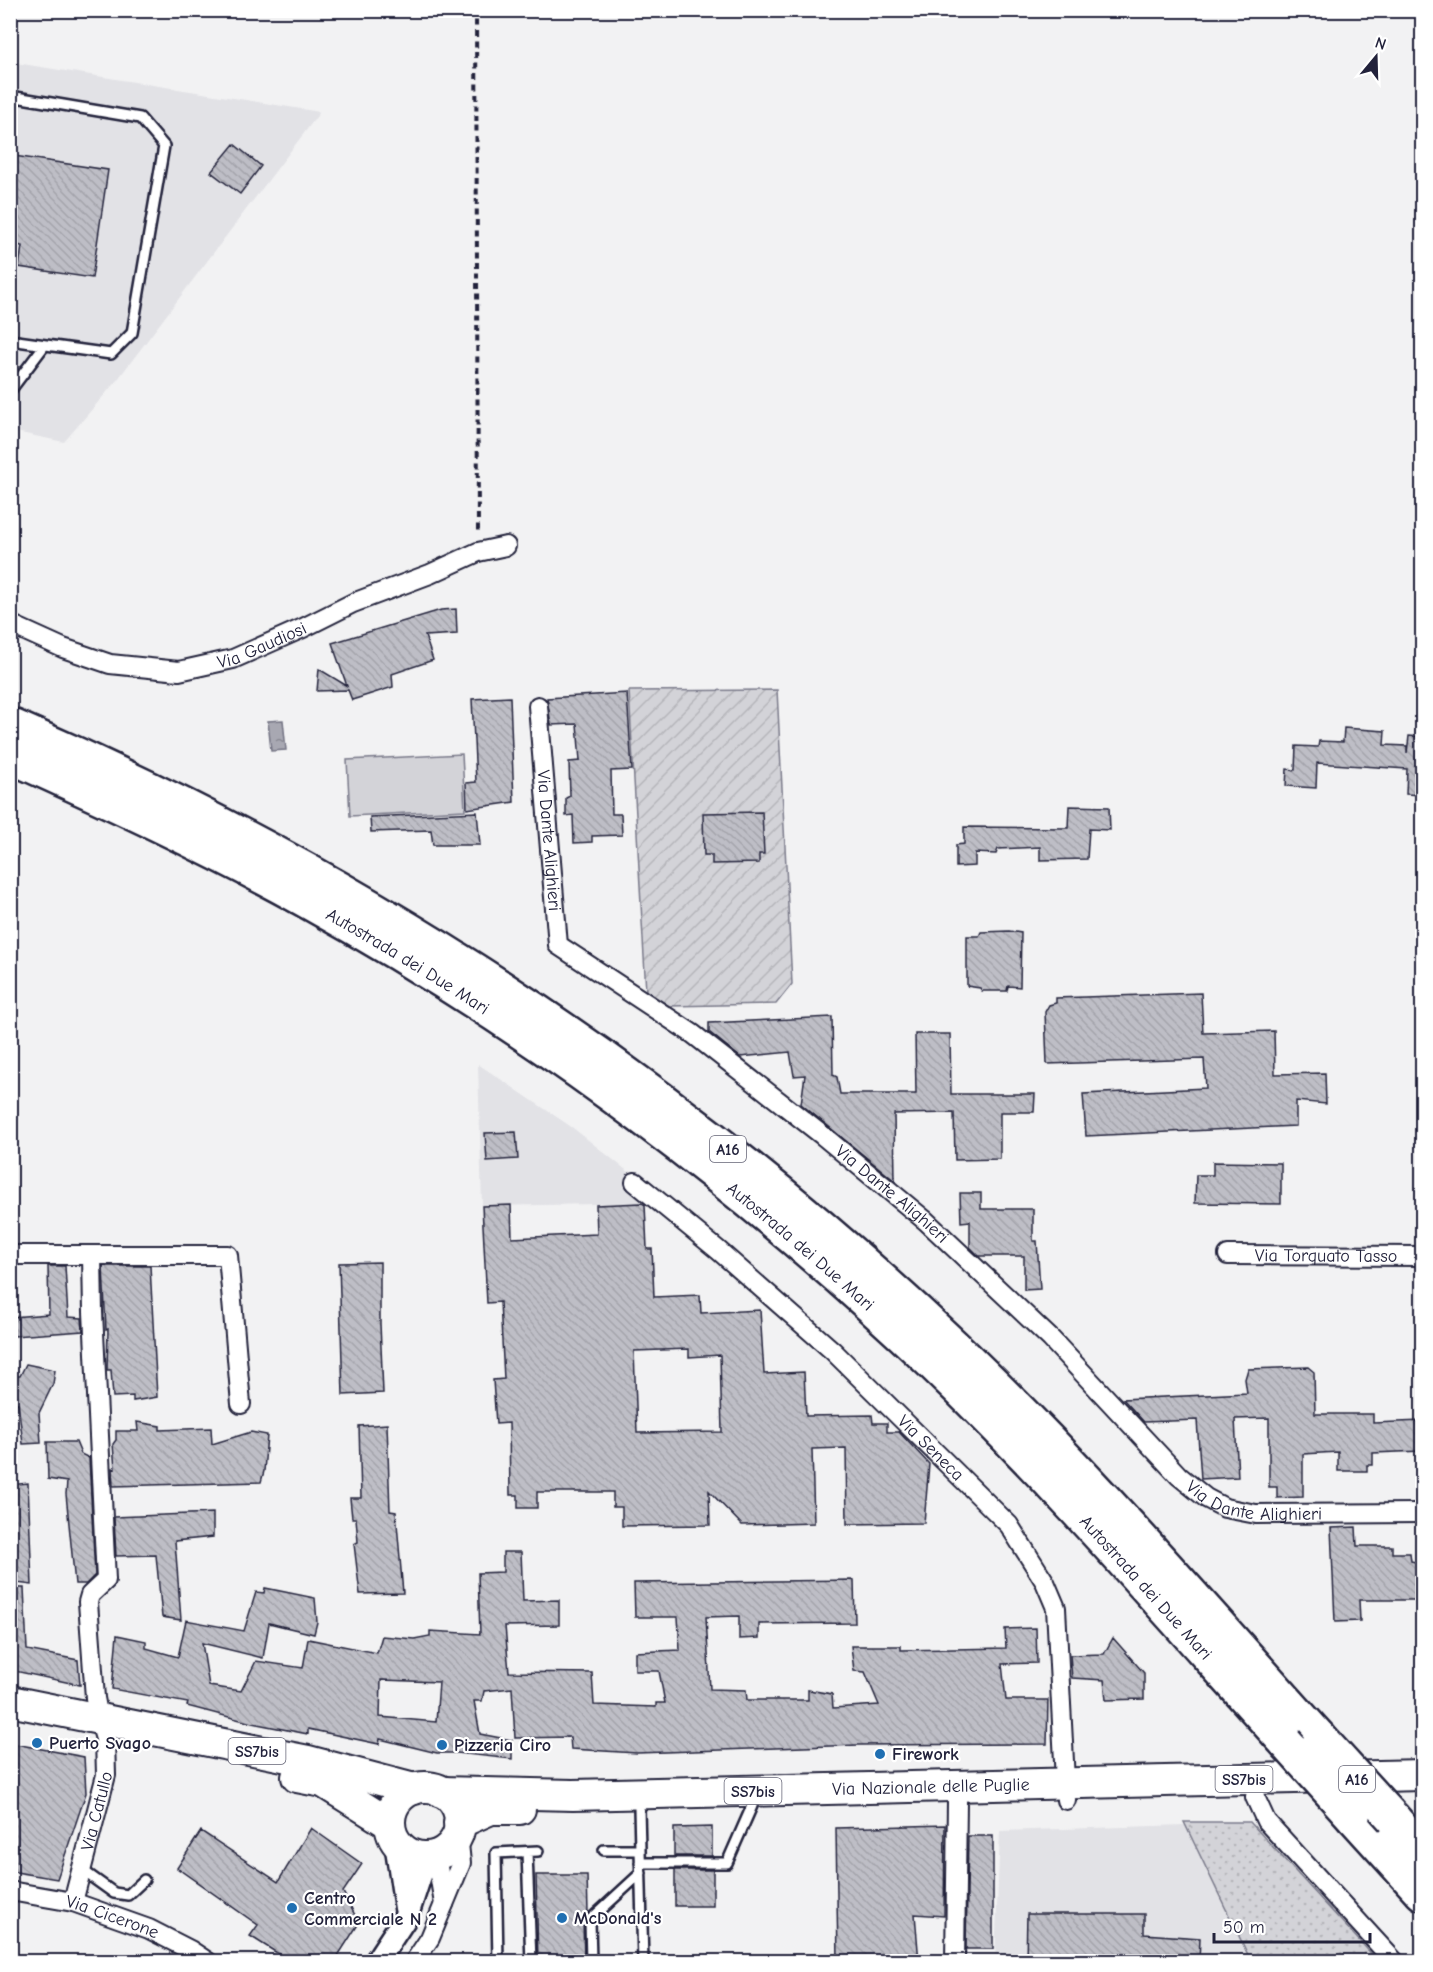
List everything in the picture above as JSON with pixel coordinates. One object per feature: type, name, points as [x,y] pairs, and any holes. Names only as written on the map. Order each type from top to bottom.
[{"type":"highway","name":"Autostrada dei Due Mari","points":[[10,725],[128,778],[320,876],[417,933],[513,994],[696,1124],[785,1195],[871,1269],[954,1345],[1034,1424],[1422,1851]]},
{"type":"highway","name":"Autostrada dei Due Mari","points":[[10,756],[105,798],[206,847],[393,951],[497,1017],[588,1080],[767,1216],[951,1381],[1014,1444],[1081,1515],[1422,1893]]},
{"type":"main road","name":"Via Nazionale delle Puglie","points":[[10,1701],[102,1729],[323,1782],[393,1833]]},
{"type":"main road","name":"Via Nazionale delle Puglie","points":[[10,1720],[102,1729],[308,1761],[427,1790],[573,1795],[1065,1792],[1255,1797],[1422,1794]]},
{"type":"main road","name":"Via Nazionale delle Puglie","points":[[458,1828],[491,1809],[957,1801],[1065,1792],[1422,1775]]},
{"type":"main road","points":[[393,1833],[391,1812],[396,1802],[404,1794],[427,1790],[449,1797],[454,1804],[458,1828]]},
{"type":"main road","name":"SS7bis","points":[[393,1833],[404,1850],[414,1856],[431,1856],[453,1843],[458,1828]]},
{"type":"street","name":"Via Gaudiosi","points":[[10,624],[63,648],[110,664],[179,671],[233,658],[303,628],[353,603],[430,574],[478,552],[506,546]]},
{"type":"street","name":"Via Dante Alighieri","points":[[538,706],[558,945],[693,1034],[822,1135],[926,1221],[1051,1339],[1179,1476],[1206,1498],[1225,1508],[1256,1514],[1422,1513]]},
{"type":"street","name":"Via Seneca","points":[[635,1182],[718,1250],[833,1350],[1009,1525],[1045,1582],[1056,1608],[1065,1792]]},
{"type":"street","points":[[10,1255],[228,1255],[241,1404]]},
{"type":"street","name":"Via Catullo","points":[[73,1902],[106,1775],[88,1602],[90,1595],[106,1580],[92,1255]]},
{"type":"street","name":"Via Torquato Tasso","points":[[1228,1255],[1422,1256]]},
{"type":"street","points":[[1255,1797],[1266,1821],[1395,1962]]},
{"type":"street","points":[[955,1962],[957,1801]]},
{"type":"street","points":[[414,1962],[430,1938],[461,1863],[458,1828]]},
{"type":"street","points":[[393,1833],[407,1915]]},
{"type":"street","points":[[431,1856],[444,1906]]},
{"type":"street","points":[[376,1962],[407,1915],[431,1856]]},
{"type":"street","name":"Via Cicerone","points":[[10,1890],[73,1902],[149,1929],[208,1962]]},
{"type":"lane","points":[[10,96],[140,118],[164,146],[132,333],[111,354],[10,340]]},
{"type":"lane","points":[[10,391],[44,346]]},
{"type":"lane","points":[[591,1962],[590,1920],[640,1868],[727,1863],[752,1806]]},
{"type":"lane","points":[[639,1808],[643,1962]]},
{"type":"lane","points":[[604,1850],[640,1850]]},
{"type":"lane","points":[[498,1962],[496,1853],[538,1851]]},
{"type":"lane","points":[[527,1852],[531,1962]]},
{"type":"lane","points":[[82,1870],[114,1893],[128,1894],[144,1880]]},
{"type":"path","points":[[476,10],[478,552]]},
{"type":"shaded area","points":[[10,62],[320,112],[118,379],[64,442],[11,431]]},
{"type":"shaded area","points":[[777,690],[792,984],[776,1004],[669,1006],[646,992],[629,691]]},
{"type":"shaded area","points":[[462,754],[465,810],[350,816],[347,760]]},
{"type":"shaded area","points":[[478,1064],[573,1128],[654,1192],[651,1203],[482,1206]]},
{"type":"shaded area","points":[[1184,1822],[1250,1822],[1378,1961],[1251,1961]]},
{"type":"shaded area","points":[[1185,1825],[1251,1961],[995,1962],[1000,1831]]},
{"type":"water","points":[[283,720],[286,750],[271,751],[268,721]]},
{"type":"building","points":[[234,144],[261,166],[240,194],[211,172]]},
{"type":"building","points":[[14,156],[108,170],[92,278],[19,267],[22,246],[10,244],[10,183]]},
{"type":"building","points":[[456,609],[457,634],[425,636],[433,660],[392,674],[393,687],[352,700],[348,690],[317,691],[319,669],[347,686],[332,643],[441,610]]},
{"type":"building","points":[[627,693],[632,770],[611,771],[612,814],[621,814],[622,835],[592,836],[592,842],[574,843],[573,815],[566,816],[566,798],[570,796],[569,762],[580,761],[577,724],[551,725],[547,698]]},
{"type":"building","points":[[510,697],[514,802],[467,809],[466,783],[476,782],[472,699]]},
{"type":"building","points":[[1344,728],[1385,731],[1384,745],[1407,746],[1407,753],[1409,736],[1422,737],[1422,795],[1406,794],[1407,769],[1317,763],[1316,788],[1286,786],[1287,769],[1295,770],[1296,746],[1318,747],[1319,741],[1343,742]]},
{"type":"building","points":[[1069,806],[1109,807],[1110,830],[1089,829],[1087,859],[1040,860],[1040,847],[998,849],[996,854],[975,853],[975,866],[956,867],[956,845],[964,844],[964,827],[1068,828]]},
{"type":"building","points":[[477,812],[480,845],[433,845],[431,830],[371,832],[370,817]]},
{"type":"building","points":[[762,812],[764,854],[759,854],[759,863],[712,864],[712,855],[704,855],[703,813]]},
{"type":"building","points":[[981,932],[1021,933],[1020,987],[1008,986],[1007,991],[982,991],[980,988],[967,986],[967,936],[979,936]]},
{"type":"building","points":[[1201,993],[1203,1033],[1274,1031],[1275,1074],[1325,1073],[1326,1104],[1296,1101],[1296,1126],[1086,1136],[1083,1094],[1206,1088],[1204,1059],[1047,1064],[1045,1012],[1049,1005],[1056,1003],[1056,998]]},
{"type":"building","points":[[832,1017],[833,1075],[837,1077],[840,1094],[916,1094],[915,1034],[950,1034],[951,1094],[1035,1094],[1034,1112],[1000,1112],[1000,1159],[955,1160],[954,1113],[894,1114],[895,1181],[801,1104],[805,1075],[794,1076],[790,1052],[740,1057],[709,1032],[709,1023]]},
{"type":"building","points":[[516,1132],[518,1159],[487,1161],[485,1133]]},
{"type":"building","points":[[1213,1162],[1281,1163],[1281,1204],[1195,1203],[1196,1175],[1213,1175]]},
{"type":"building","points":[[960,1193],[981,1193],[981,1209],[1033,1209],[1033,1241],[1037,1241],[1040,1289],[1024,1290],[1024,1256],[979,1256],[970,1247],[970,1221],[961,1222]]},
{"type":"building","points":[[642,1203],[645,1205],[647,1249],[652,1249],[654,1297],[700,1295],[701,1313],[760,1310],[764,1374],[804,1372],[806,1416],[872,1415],[873,1423],[887,1423],[887,1432],[899,1432],[929,1464],[924,1523],[847,1524],[846,1448],[812,1449],[814,1523],[742,1525],[709,1491],[710,1525],[622,1526],[622,1507],[613,1507],[613,1492],[537,1492],[537,1508],[518,1508],[518,1495],[510,1495],[509,1423],[496,1424],[493,1380],[504,1379],[500,1302],[487,1303],[482,1206],[511,1205],[512,1238],[597,1234],[596,1205]],"holes":[[[689,1349],[689,1357],[720,1355],[722,1432],[637,1433],[634,1351]]]},
{"type":"building","points":[[380,1262],[383,1393],[343,1395],[339,1263]]},
{"type":"building","points":[[48,1266],[65,1266],[68,1317],[82,1318],[83,1331],[14,1336],[12,1317],[49,1314]]},
{"type":"building","points":[[103,1266],[150,1266],[157,1397],[133,1401],[133,1396],[113,1397],[111,1370],[107,1370],[108,1329],[106,1330]]},
{"type":"building","points":[[26,1364],[55,1370],[53,1384],[39,1413],[41,1443],[23,1444],[18,1403],[10,1403],[10,1376],[20,1376]]},
{"type":"building","points":[[1308,1367],[1314,1372],[1315,1414],[1373,1414],[1373,1423],[1422,1421],[1422,1451],[1373,1453],[1373,1465],[1367,1465],[1367,1471],[1338,1471],[1338,1452],[1303,1454],[1303,1497],[1277,1498],[1277,1487],[1269,1487],[1269,1418],[1235,1419],[1238,1477],[1201,1479],[1197,1420],[1144,1422],[1123,1399],[1247,1393],[1245,1379],[1248,1369]]},
{"type":"building","points":[[137,1422],[160,1426],[160,1430],[211,1428],[212,1444],[251,1432],[267,1435],[261,1482],[113,1486],[112,1468],[115,1469],[113,1444],[116,1440],[116,1431],[138,1431]]},
{"type":"building","points":[[387,1424],[390,1511],[396,1512],[403,1593],[360,1594],[354,1544],[358,1542],[356,1518],[352,1518],[350,1498],[361,1498],[359,1426]]},
{"type":"building","points":[[47,1442],[76,1442],[81,1454],[89,1458],[95,1575],[86,1584],[75,1584],[66,1494],[67,1482],[48,1479]]},
{"type":"building","points":[[28,1483],[32,1585],[10,1582],[10,1485]]},
{"type":"building","points":[[213,1513],[213,1537],[175,1541],[181,1620],[162,1617],[156,1555],[116,1556],[114,1517]]},
{"type":"building","points":[[1356,1527],[1357,1546],[1392,1546],[1392,1553],[1410,1553],[1411,1561],[1416,1562],[1417,1600],[1359,1600],[1360,1621],[1335,1622],[1331,1528]]},
{"type":"building","points":[[503,1552],[521,1552],[523,1601],[559,1600],[559,1625],[505,1626],[509,1672],[592,1673],[594,1705],[656,1707],[656,1703],[665,1703],[659,1671],[635,1671],[635,1652],[680,1650],[678,1617],[635,1617],[634,1583],[854,1580],[855,1623],[759,1624],[759,1638],[739,1639],[739,1616],[706,1617],[710,1689],[746,1690],[747,1700],[808,1700],[808,1690],[832,1694],[833,1708],[879,1705],[865,1672],[854,1671],[851,1646],[901,1646],[901,1650],[1006,1648],[1005,1629],[1036,1628],[1037,1663],[1002,1664],[1006,1700],[1048,1700],[1047,1744],[858,1745],[637,1753],[571,1749],[570,1737],[515,1738],[512,1688],[484,1691],[482,1701],[474,1701],[480,1734],[512,1740],[512,1759],[437,1753],[380,1739],[379,1744],[308,1729],[308,1734],[252,1723],[187,1706],[188,1703],[112,1689],[117,1635],[146,1641],[146,1648],[178,1657],[186,1620],[244,1631],[256,1592],[264,1593],[265,1588],[315,1598],[317,1622],[314,1634],[269,1623],[263,1658],[202,1643],[209,1686],[241,1691],[256,1661],[303,1668],[308,1639],[377,1653],[382,1636],[414,1639],[430,1636],[430,1631],[480,1634],[478,1573],[503,1572]],"holes":[[[381,1680],[439,1682],[436,1722],[380,1717]]]},
{"type":"building","points":[[10,1588],[24,1588],[27,1650],[78,1660],[80,1685],[10,1670]]},
{"type":"building","points":[[1113,1638],[1144,1673],[1144,1699],[1106,1700],[1104,1680],[1072,1678],[1070,1655],[1104,1654]]},
{"type":"building","points":[[10,1743],[84,1757],[86,1793],[57,1879],[10,1871]]},
{"type":"building","points":[[945,1825],[944,1916],[915,1914],[919,1962],[838,1962],[836,1828]]},
{"type":"building","points":[[712,1827],[712,1856],[674,1856],[674,1828]]},
{"type":"building","name":"Centro Commerciale N 2","points":[[311,1828],[362,1864],[343,1892],[359,1923],[334,1962],[293,1962],[285,1958],[250,1936],[258,1925],[177,1868],[201,1831],[278,1882]]},
{"type":"building","points":[[968,1836],[993,1836],[993,1949],[966,1949]]},
{"type":"building","points":[[675,1870],[713,1870],[713,1906],[675,1906]]},
{"type":"building","name":"McDonald's","points":[[536,1875],[587,1875],[588,1913],[583,1920],[584,1962],[538,1962]]},
{"type":"building","points":[[1027,1914],[1144,1914],[1144,1934],[1200,1938],[1199,1962],[1026,1962]]},
{"type":"place","name":"Puerto Svago","points":[[37,1743]]},
{"type":"place","name":"Pizzeria Ciro","points":[[442,1745]]},
{"type":"place","name":"Firework","points":[[880,1754]]},
{"type":"place","name":"Centro Commerciale N 2","points":[[292,1908]]},
{"type":"place","name":"McDonald's","points":[[562,1918]]}]
